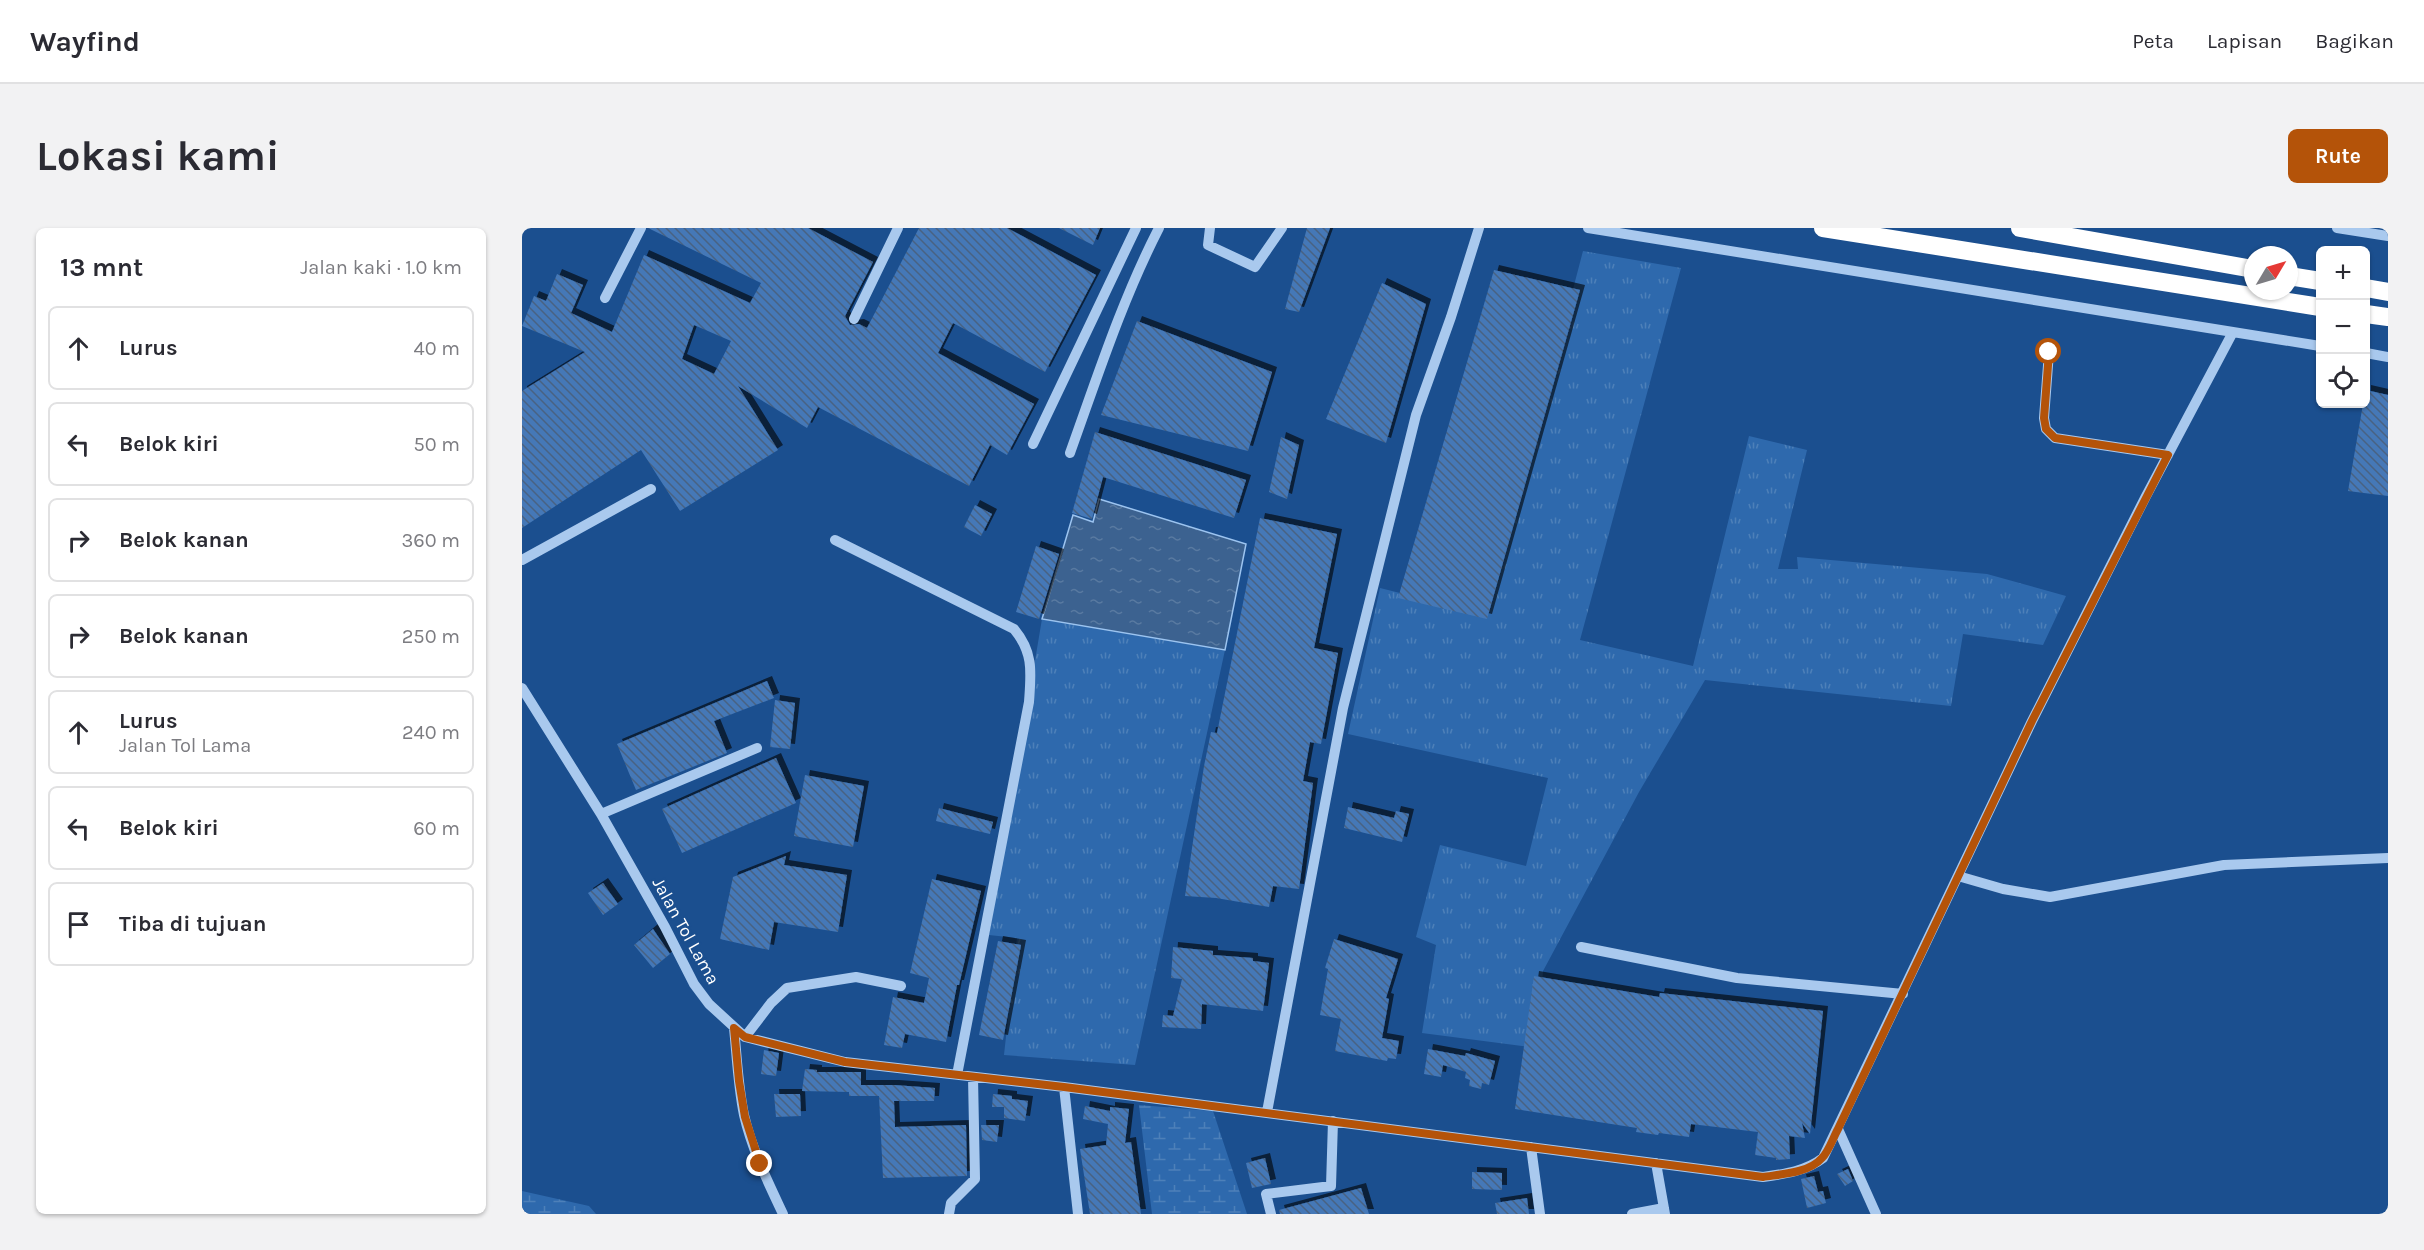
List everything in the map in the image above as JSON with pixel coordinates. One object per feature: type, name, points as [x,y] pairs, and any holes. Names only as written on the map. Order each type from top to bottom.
[{"type":"highway","points":[[1823,228],[2316,305]]},
{"type":"highway","points":[[2020,228],[2244,267]]},
{"type":"highway","points":[[2298,277],[2316,280]]},
{"type":"highway","points":[[2370,289],[2388,292]]},
{"type":"highway","points":[[2370,315],[2388,317]]},
{"type":"street","points":[[605,297],[641,228]]},
{"type":"street","points":[[854,319],[898,228]]},
{"type":"street","points":[[1033,444],[1136,228]]},
{"type":"street","points":[[1070,453],[1116,325],[1159,228]]},
{"type":"street","points":[[1210,228],[1208,245],[1255,267],[1282,228]]},
{"type":"street","points":[[1267,1112],[1343,708],[1416,415],[1451,317],[1479,228]]},
{"type":"street","points":[[1588,228],[2316,345]]},
{"type":"street","points":[[2337,228],[2381,233]]},
{"type":"street","name":"Jalan Tol Lama","points":[[522,688],[601,814],[665,927],[694,984],[710,1004],[745,1037],[845,1062],[1267,1112],[1763,1177],[1789,1173],[1815,1164],[1823,1158],[2037,711],[2233,332]]},
{"type":"street","points":[[2049,352],[2044,418],[2046,429],[2055,438],[2168,455]]},
{"type":"street","points":[[2370,354],[2388,357]]},
{"type":"street","points":[[522,560],[651,489]]},
{"type":"street","points":[[835,540],[1014,629],[1024,641],[1031,664],[1029,702],[957,1076]]},
{"type":"street","points":[[601,814],[757,748]]},
{"type":"street","points":[[1958,876],[2003,889],[2050,897],[2224,865],[2388,858]]},
{"type":"street","points":[[1581,947],[1737,978],[1903,994]]},
{"type":"street","points":[[745,1037],[771,1003],[787,988],[856,977],[901,986]]},
{"type":"street","points":[[734,1028],[745,1117],[760,1164],[783,1214]]},
{"type":"street","points":[[949,1214],[951,1203],[975,1179],[973,1077]]},
{"type":"street","points":[[1064,1087],[1078,1214]]},
{"type":"street","points":[[1271,1214],[1266,1194],[1331,1186],[1333,1121]]},
{"type":"street","points":[[1838,1129],[1876,1214]]},
{"type":"street","points":[[1531,1148],[1540,1214]]},
{"type":"street","points":[[1632,1214],[1665,1211],[1656,1163]]},
{"type":"green space","points":[[1583,251],[1681,268],[1580,640],[1693,666],[1749,436],[1807,450],[1778,569],[1798,569],[1797,557],[1987,574],[2066,596],[2043,645],[1963,634],[1951,706],[1705,680],[1639,792],[1543,971],[1537,1048],[1422,1033],[1436,945],[1416,937],[1440,845],[1526,866],[1548,778],[1348,734],[1380,588],[1488,615]]},
{"type":"green space","points":[[1042,619],[1225,650],[1135,1065],[1004,1055],[1017,938],[989,935]]},
{"type":"green space","points":[[1139,1105],[1213,1111],[1247,1214],[1152,1214]]},
{"type":"green space","points":[[522,1191],[589,1206],[596,1214],[522,1214]]},
{"type":"water","points":[[1099,499],[1246,544],[1225,650],[1042,619],[1073,515],[1093,522]]},
{"type":"building","points":[[648,228],[808,228],[873,262],[845,316],[850,325],[859,324],[867,328],[919,228],[1007,228],[1096,275],[1045,372],[953,323],[938,353],[1034,404],[1007,455],[990,445],[969,486],[818,407],[807,428],[738,386],[778,450],[680,511],[641,450],[522,528],[522,391],[585,352],[522,326],[534,296],[546,301],[557,274],[583,285],[571,313],[612,332],[644,255],[750,303],[761,283]],"holes":[[[694,325],[731,341],[714,374],[682,359]]]},
{"type":"building","points":[[1059,228],[1100,228],[1093,245]]},
{"type":"building","points":[[1307,228],[1330,228],[1299,312],[1285,309]]},
{"type":"building","points":[[1494,270],[1580,290],[1487,619],[1398,598]]},
{"type":"building","points":[[1382,283],[1426,304],[1386,443],[1326,419]]},
{"type":"building","points":[[1137,321],[1272,372],[1248,451],[1101,415]]},
{"type":"building","points":[[2370,391],[2388,395],[2388,496],[2348,491],[2362,408],[2370,408]]},
{"type":"building","points":[[1095,432],[1246,480],[1234,518],[1103,477],[1092,519],[1072,513]]},
{"type":"building","points":[[1281,437],[1299,445],[1287,499],[1269,492]]},
{"type":"building","points":[[975,505],[992,514],[981,536],[964,527]]},
{"type":"building","points":[[1260,518],[1337,534],[1314,648],[1338,653],[1321,744],[1310,742],[1303,781],[1313,783],[1299,889],[1273,886],[1269,907],[1216,898],[1185,896],[1204,766],[1211,732],[1217,733]]},
{"type":"building","points":[[1036,546],[1059,554],[1039,619],[1016,612]]},
{"type":"building","points":[[767,681],[774,698],[714,721],[727,753],[636,790],[617,744]]},
{"type":"building","points":[[775,700],[795,703],[790,749],[770,747]]},
{"type":"building","points":[[776,758],[796,803],[682,853],[662,809]]},
{"type":"building","points":[[805,775],[864,786],[853,847],[794,836]]},
{"type":"building","points":[[1348,807],[1394,818],[1396,811],[1409,814],[1402,842],[1344,828]]},
{"type":"building","points":[[939,808],[993,822],[990,834],[936,821]]},
{"type":"building","points":[[786,856],[784,865],[847,875],[838,932],[774,922],[769,950],[720,939],[733,877]]},
{"type":"building","points":[[932,879],[981,891],[959,985],[957,985],[946,1042],[905,1034],[902,1048],[884,1045],[893,997],[924,1003],[929,978],[910,973]]},
{"type":"building","points":[[603,883],[618,904],[603,915],[588,893]]},
{"type":"building","points":[[653,929],[670,954],[653,968],[634,945]]},
{"type":"building","points":[[1334,939],[1398,959],[1386,998],[1389,999],[1382,1038],[1399,1041],[1396,1059],[1388,1058],[1387,1061],[1335,1051],[1341,1019],[1320,1015],[1328,969],[1325,968]]},
{"type":"building","points":[[998,941],[1021,945],[1003,1040],[979,1035]]},
{"type":"building","points":[[1173,947],[1213,951],[1213,955],[1253,958],[1253,961],[1269,963],[1263,1011],[1202,1004],[1201,1029],[1162,1027],[1163,1015],[1173,1016],[1182,979],[1171,978]]},
{"type":"building","points":[[1534,976],[1659,997],[1660,993],[1823,1011],[1810,1134],[1802,1123],[1805,1138],[1789,1136],[1790,1159],[1776,1160],[1776,1158],[1755,1155],[1758,1132],[1691,1124],[1689,1137],[1659,1133],[1658,1135],[1636,1132],[1637,1128],[1515,1109]]},
{"type":"building","points":[[1428,1049],[1465,1056],[1466,1053],[1495,1061],[1489,1085],[1482,1083],[1481,1089],[1469,1086],[1470,1080],[1465,1078],[1466,1072],[1443,1065],[1441,1077],[1424,1074]]},
{"type":"building","points":[[764,1050],[779,1053],[776,1076],[761,1074]]},
{"type":"building","points":[[805,1069],[817,1070],[817,1072],[861,1072],[861,1085],[935,1088],[934,1101],[894,1101],[895,1127],[966,1125],[967,1176],[883,1178],[879,1096],[849,1096],[849,1092],[802,1091]]},
{"type":"building","points":[[774,1094],[800,1094],[801,1116],[776,1117]]},
{"type":"building","points":[[993,1094],[1028,1101],[1025,1121],[1004,1118],[1004,1107],[992,1107]]},
{"type":"building","points":[[1085,1106],[1110,1111],[1110,1107],[1129,1109],[1125,1143],[1131,1142],[1141,1214],[1090,1214],[1080,1149],[1106,1145],[1108,1124],[1083,1119]]},
{"type":"building","points":[[981,1125],[999,1125],[997,1142],[982,1140]]},
{"type":"building","points":[[1265,1158],[1271,1184],[1252,1188],[1246,1163]]},
{"type":"building","points":[[1848,1169],[1853,1181],[1845,1186],[1837,1174]]},
{"type":"building","points":[[1472,1172],[1502,1173],[1502,1190],[1472,1189]]},
{"type":"building","points":[[1814,1176],[1818,1192],[1823,1191],[1826,1203],[1807,1208],[1801,1179]]},
{"type":"building","points":[[1361,1188],[1369,1214],[1280,1214],[1279,1210]]},
{"type":"building","points":[[1527,1198],[1529,1214],[1497,1214],[1495,1203]]},
{"type":"route","points":[[760,1164],[745,1117],[734,1028],[745,1037],[845,1062],[1064,1087],[1763,1177],[1789,1173],[1815,1164],[1823,1158],[1838,1129],[2032,721],[2168,455],[2055,438],[2046,429],[2044,418],[2049,352]]}]
